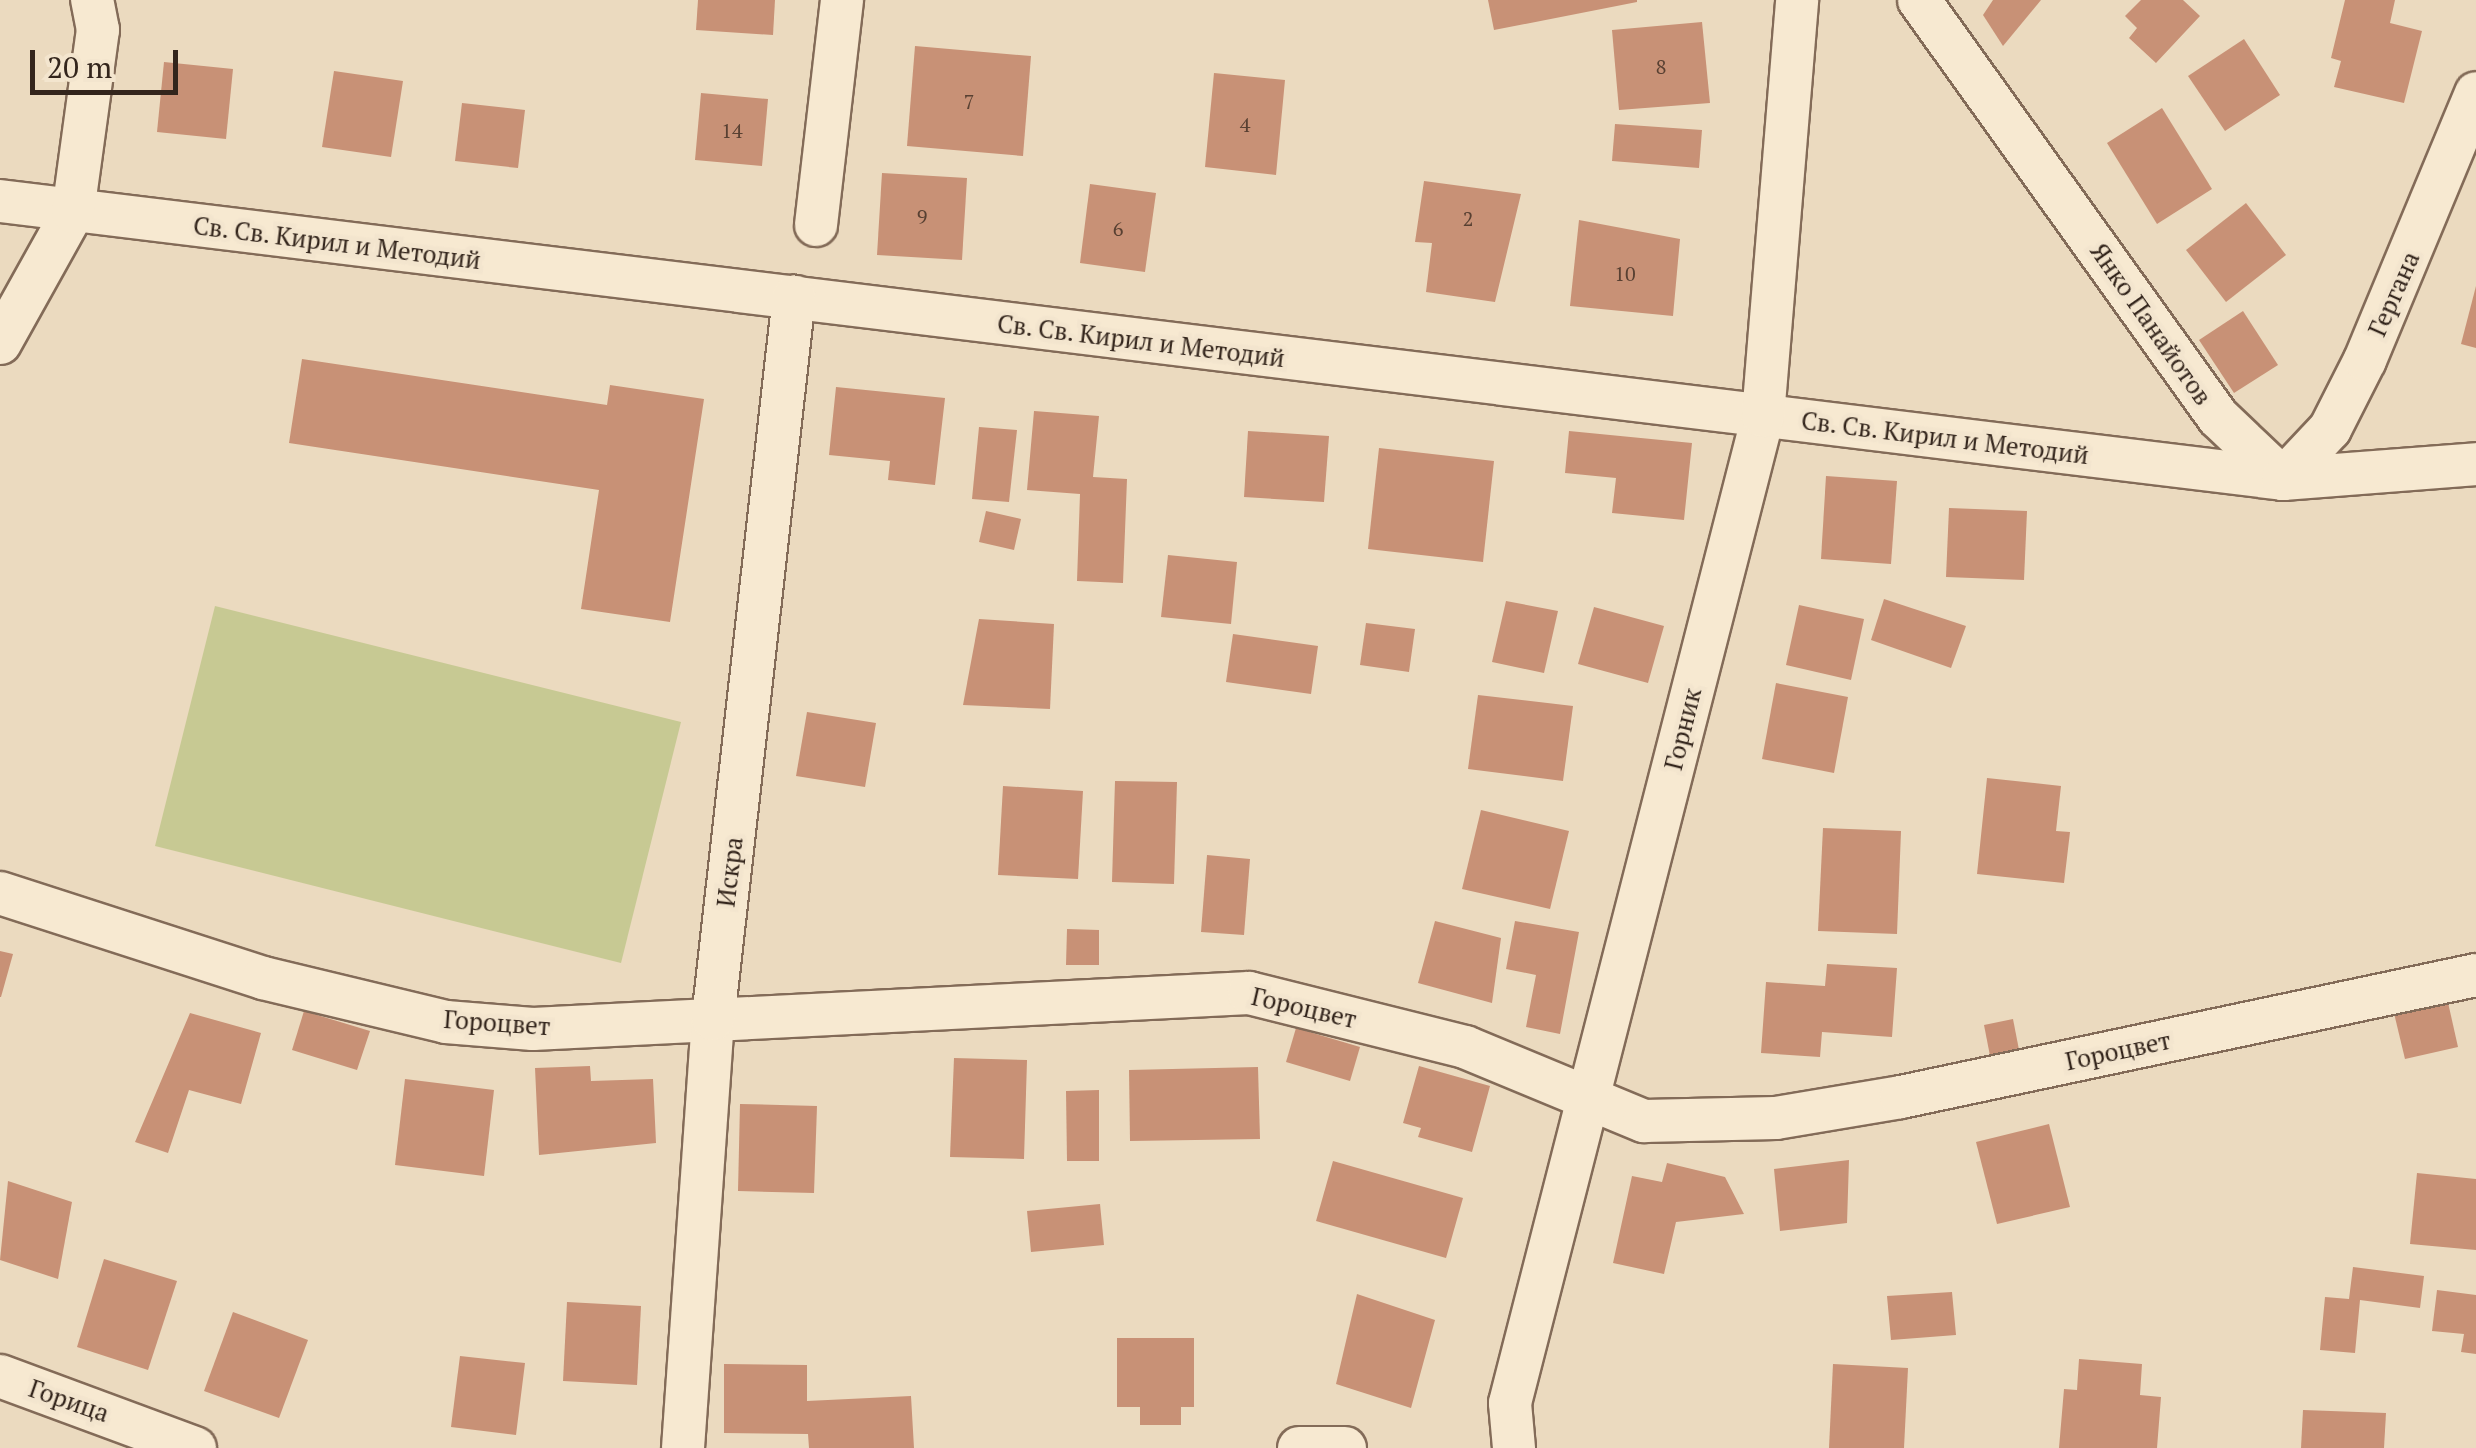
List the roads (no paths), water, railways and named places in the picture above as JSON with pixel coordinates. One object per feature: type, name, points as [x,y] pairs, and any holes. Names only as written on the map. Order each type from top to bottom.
[{"type":"street","points":[[0,343],[73,212],[98,30],[92,0]]},
{"type":"street","points":[[816,226],[842,0]]},
{"type":"street","name":"Горник","points":[[1514,1448],[1510,1404],[1763,416],[1797,0]]},
{"type":"street","name":"Янко Панайотов","points":[[1920,0],[2218,417],[2283,478]]},
{"type":"street","name":"Гергана","points":[[2283,478],[2330,429],[2356,377],[2476,94]]},
{"type":"street","name":"Св. Св. Кирил и Методий","points":[[0,201],[2283,478]]},
{"type":"street","name":"Искра","points":[[682,1448],[713,1019],[794,297]]},
{"type":"street","points":[[2283,478],[2476,464]]},
{"type":"street","name":"Гороцвет","points":[[0,893],[263,978],[446,1022],[533,1029],[1249,993],[1465,1047],[1588,1104],[1644,1121],[1776,1118],[2476,975]]},
{"type":"street","name":"Горица","points":[[0,1376],[195,1448]]},
{"type":"street","points":[[1299,1448],[1345,1448]]}]
